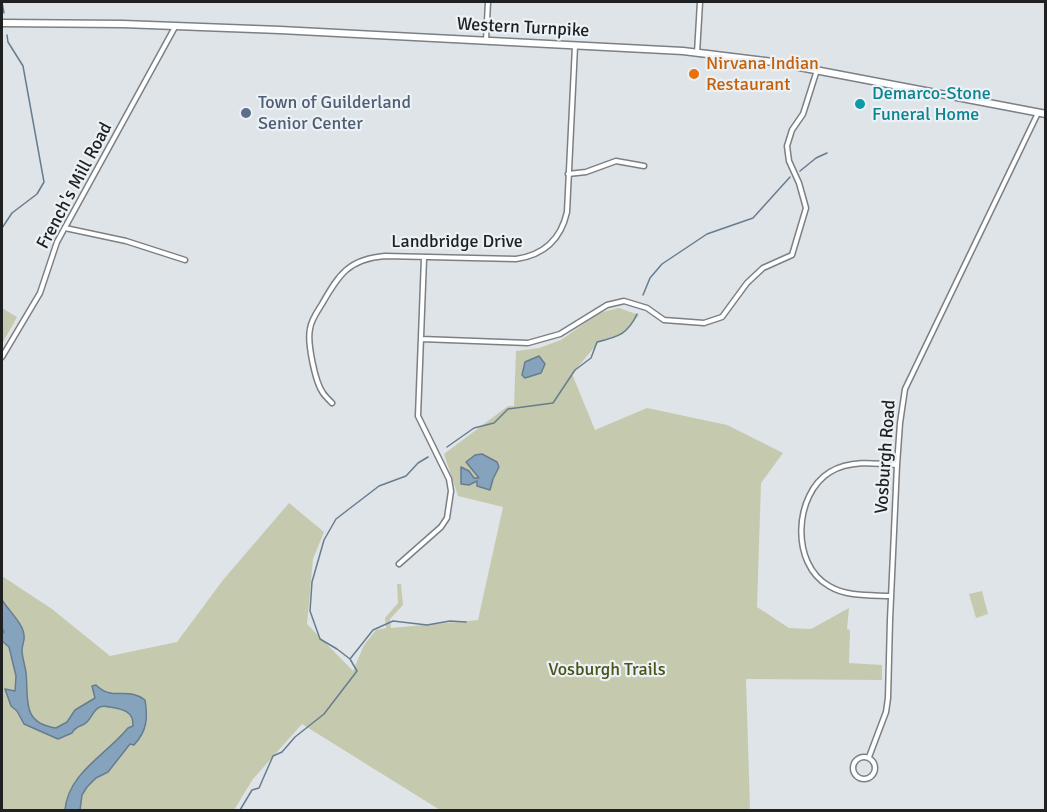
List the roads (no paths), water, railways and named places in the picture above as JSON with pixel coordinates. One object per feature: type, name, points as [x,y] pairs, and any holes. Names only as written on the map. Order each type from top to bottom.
[{"type":"main road","name":"Western Turnpike","points":[[2,23],[175,27],[697,53],[773,62],[1042,114]]},
{"type":"street","points":[[486,41],[488,2]]},
{"type":"street","points":[[697,53],[700,2]]},
{"type":"street","name":"French's Mill Road","points":[[2,357],[40,293],[57,242],[175,27]]},
{"type":"street","name":"Landbridge Drive","points":[[332,403],[321,391],[309,343],[310,328],[313,318],[336,279],[355,263],[373,257],[525,258],[547,248],[560,233],[567,212],[574,46]]},
{"type":"street","points":[[421,339],[528,343],[560,334],[607,305],[624,301],[647,308],[664,320],[704,323],[722,317],[747,283],[763,268],[792,255],[806,208],[799,183],[789,161],[787,146],[792,130],[803,114],[817,70]]},
{"type":"street","name":"Vosburgh Road","points":[[869,757],[888,705],[897,465],[905,389],[952,289],[1042,114]]},
{"type":"street","points":[[568,174],[586,172],[616,161],[644,166]]},
{"type":"street","points":[[65,228],[126,241],[185,260]]},
{"type":"street","points":[[399,564],[441,527],[447,518],[451,491],[449,479],[418,416],[424,258]]},
{"type":"street","points":[[891,596],[853,594],[835,590],[826,585],[814,572],[806,556],[801,537],[801,521],[805,504],[812,490],[830,471],[857,463],[897,465]]},
{"type":"street","name":"Vosburgh Road","points":[[869,757],[874,765],[874,771],[870,777],[863,780],[856,775],[854,768],[859,759],[869,757]]},
{"type":"water","points":[[539,356],[545,364],[541,373],[525,378],[522,375],[525,362]]},
{"type":"water","points":[[482,454],[497,462],[499,467],[490,490],[477,486],[477,481],[469,485],[461,484],[461,467],[469,471],[474,478],[479,478],[466,462],[475,455]]},
{"type":"water","points":[[2,600],[23,631],[22,653],[26,673],[27,700],[31,715],[37,721],[56,728],[67,722],[75,710],[95,698],[92,686],[96,685],[108,693],[132,694],[145,700],[146,718],[142,735],[134,745],[130,744],[108,772],[96,778],[87,787],[82,795],[80,810],[65,810],[73,785],[89,765],[128,728],[133,726],[132,717],[123,710],[101,706],[85,724],[58,739],[24,724],[17,711],[11,706],[5,689],[15,691],[16,676],[9,647],[2,641],[4,632]]},
{"type":"waterway","points":[[2,2],[4,13]]},
{"type":"waterway","points":[[2,228],[12,213],[37,194],[44,182],[23,66],[8,42],[7,35]]},
{"type":"waterway","points":[[800,171],[816,158],[827,153]]},
{"type":"waterway","points":[[643,295],[650,278],[662,264],[707,234],[753,218],[790,177]]},
{"type":"waterway","points":[[447,447],[474,428],[494,423],[508,409],[553,403],[575,370],[591,358],[597,342],[622,334],[637,314]]},
{"type":"waterway","points":[[350,659],[320,639],[310,611],[312,582],[324,540],[336,519],[379,486],[406,476],[418,463],[428,457]]},
{"type":"waterway","points":[[240,810],[252,790],[259,788],[273,756],[282,752],[295,737],[324,714],[357,671],[350,659],[373,630],[393,621],[427,625],[450,621],[466,622]]},
{"type":"place","name":"Nirvana Indian Restaurant","points":[[694,74]]},
{"type":"place","name":"Demarco-Stone Funeral Home","points":[[860,104]]},
{"type":"place","name":"Town of Guilderland Senior Center","points":[[246,113]]},
{"type":"park label","name":"Vosburgh Trails","points":[[607,670]]}]
